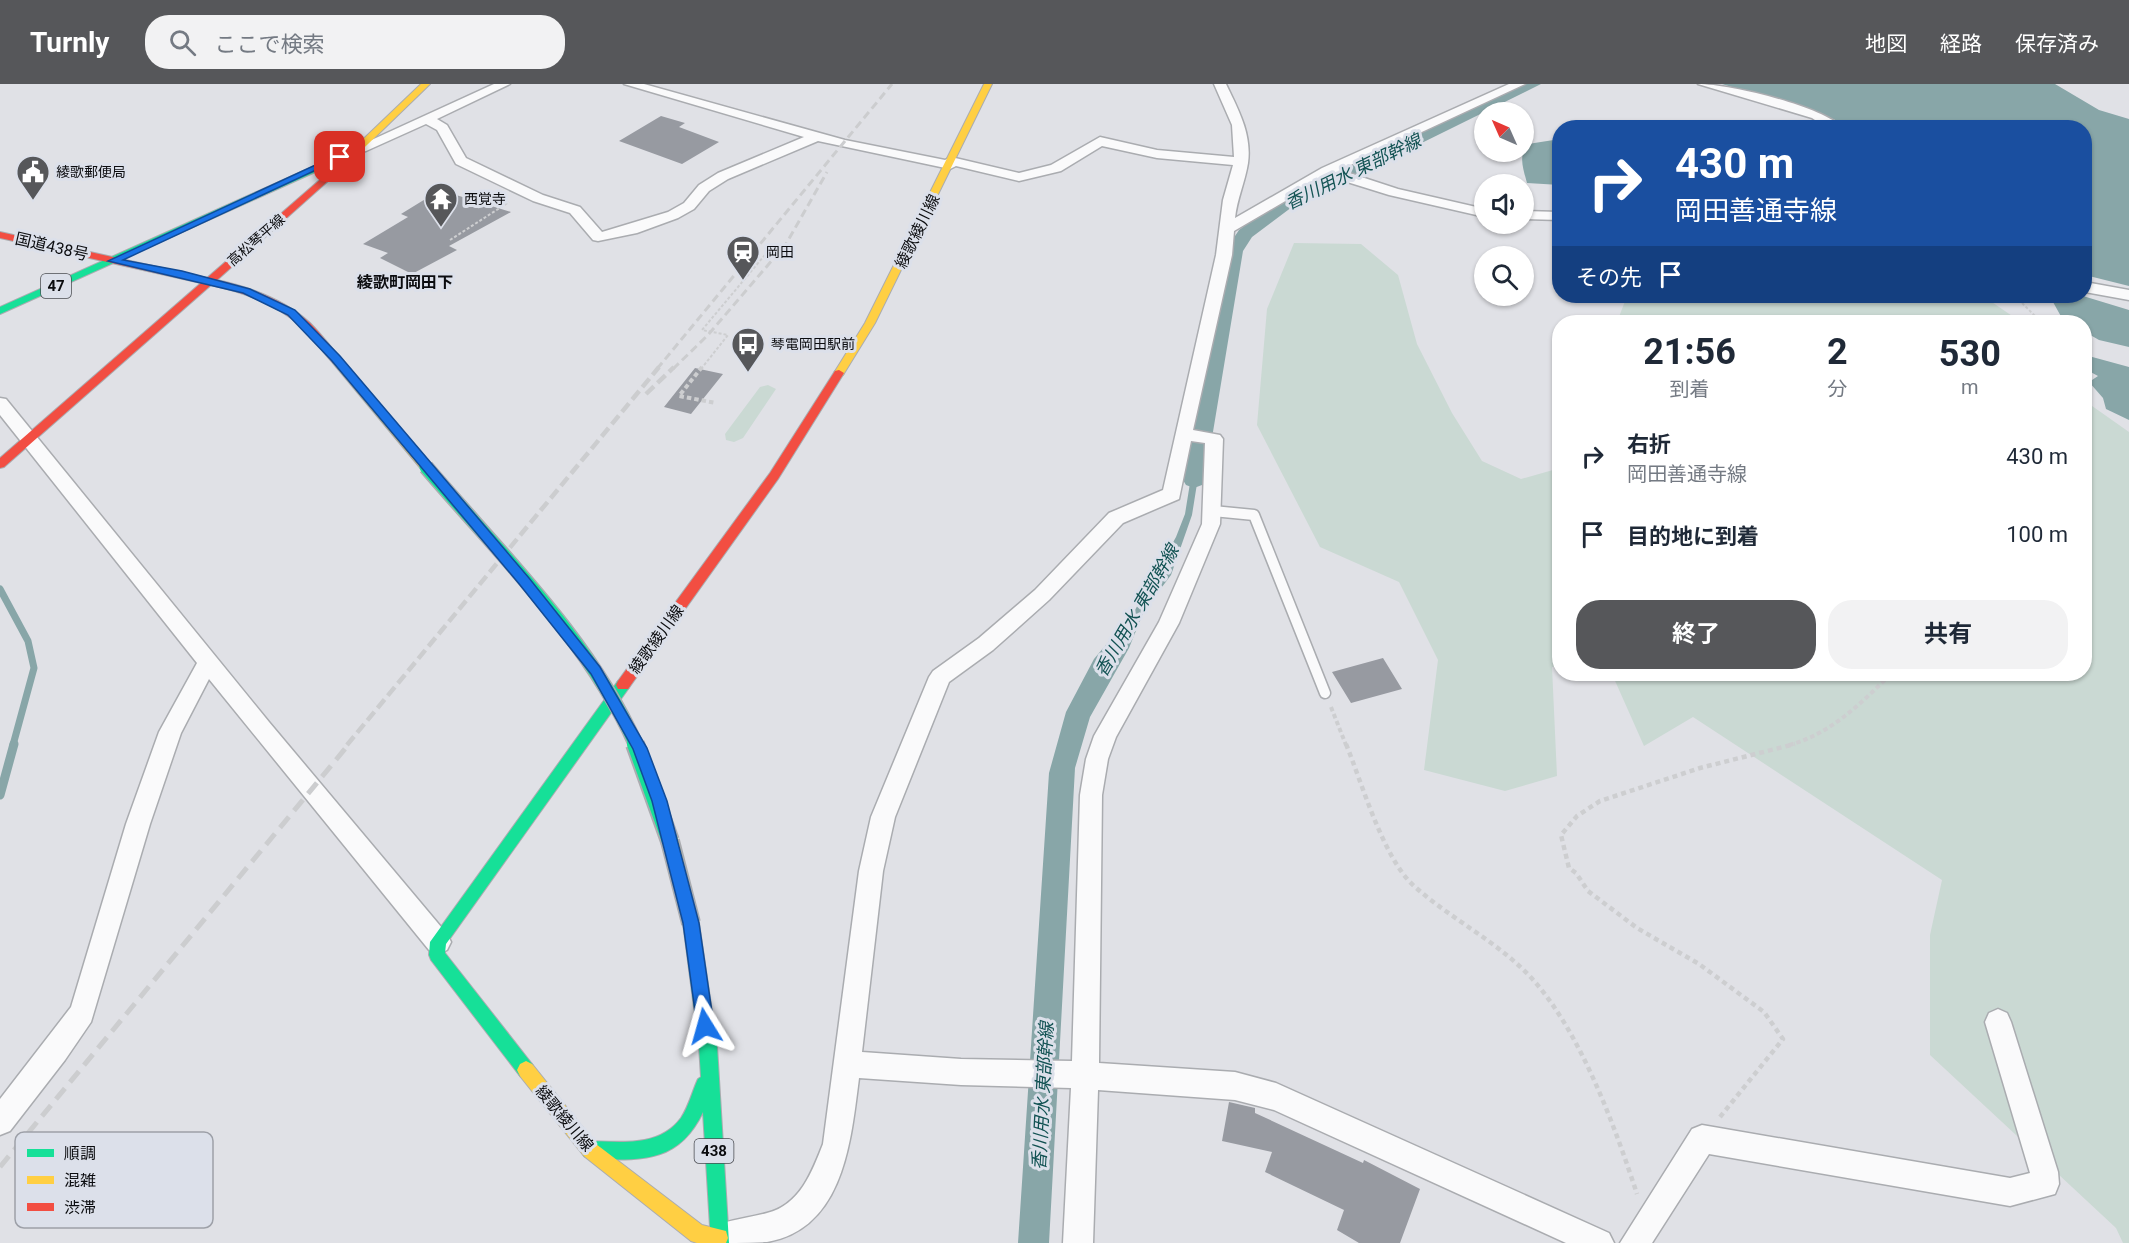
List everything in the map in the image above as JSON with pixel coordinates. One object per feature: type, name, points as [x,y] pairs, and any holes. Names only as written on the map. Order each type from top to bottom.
[{"type":"main road","name":"高松琴平線","points":[[0,464],[361,148],[426,84]]},
{"type":"main road","name":"綾歌綾川線","points":[[720,1240],[698,1234],[590,1150],[437,955],[438,942],[774,476],[870,323],[988,84]]},
{"type":"main road","name":"47","points":[[0,311],[361,148]]},
{"type":"main road","name":"国道438号","points":[[0,235],[210,281],[270,300],[291,312],[336,359],[596,670],[640,748],[660,801],[691,923],[709,1065],[720,1240]]},
{"type":"main road","points":[[590,1150],[640,1152],[668,1144],[686,1130],[699,1109],[709,1065]]},
{"type":"street","points":[[361,148],[504,84]]},
{"type":"street","points":[[630,84],[817,137],[1019,177],[1056,168],[1100,141],[1157,154],[1241,162]]},
{"type":"street","points":[[720,1240],[775,1226],[801,1211],[820,1189],[837,1144],[871,871],[883,817],[940,677],[986,644],[1042,595],[1116,518],[1172,494],[1195,435],[1224,255],[1230,200],[1241,162],[1239,125],[1220,84]]},
{"type":"street","points":[[1226,230],[1327,171],[1519,84]]},
{"type":"street","points":[[1704,84],[1817,115],[1825,120]]},
{"type":"street","points":[[427,118],[442,128],[462,161],[525,192],[574,210],[598,237],[613,236],[677,213],[689,207],[697,194],[712,182],[817,137]]},
{"type":"street","points":[[1327,171],[1394,192],[1474,210]]},
{"type":"street","points":[[1534,215],[1552,216]]},
{"type":"street","points":[[2092,288],[2129,295]]},
{"type":"street","points":[[0,402],[438,942]]},
{"type":"street","points":[[1078,1243],[1076,1075],[1091,795],[1097,759],[1105,736],[1169,623],[1201,554],[1213,511],[1214,439],[1195,435]]},
{"type":"street","points":[[0,1121],[56,1051],[82,1013],[138,824],[170,732],[208,661]]},
{"type":"street","points":[[1635,1243],[1702,1139],[2010,1192],[2045,1184],[2044,1172],[1998,1022]]},
{"type":"street","points":[[847,1064],[961,1072],[1076,1075],[1235,1086],[1276,1097],[1599,1243]]},
{"type":"lane","points":[[1213,511],[1254,514],[1325,693]]},
{"type":"path","points":[[450,240],[525,192]]},
{"type":"path","points":[[461,224],[469,227]]},
{"type":"path","points":[[716,403],[679,396],[728,335],[702,330],[769,250]]},
{"type":"path","points":[[2022,303],[2035,315]]},
{"type":"path","points":[[1702,1139],[1783,1039],[1764,1012],[1700,964],[1637,928],[1588,891],[1576,873],[1569,868],[1561,835],[1577,816],[1600,801],[1700,768],[1801,742],[1846,717],[1884,681]]},
{"type":"path","points":[[1325,693],[1389,851],[1413,885],[1501,950],[1535,982],[1562,1019],[1613,1122],[1638,1197],[1654,1214]]},
{"type":"shaded area","points":[[1294,243],[1361,244],[1398,275],[1417,344],[1452,413],[1482,461],[1521,479],[1552,470],[1552,681],[1557,776],[1505,791],[1424,770],[1438,660],[1399,582],[1320,547],[1257,425],[1267,309]]},
{"type":"shaded area","points":[[1624,303],[1993,303],[2011,315],[1620,315]]},
{"type":"shaded area","points":[[768,385],[776,389],[743,438],[734,442],[726,440],[725,434],[760,387]]},
{"type":"shaded area","points":[[2092,406],[2129,432],[2129,1243],[2123,1243],[2116,1228],[1930,1055],[1930,935],[1942,880],[1693,717],[1644,746],[1615,681],[2092,681]]},
{"type":"water","points":[[1722,84],[2055,84],[2099,110],[2129,119],[2129,286],[2092,277],[2092,120],[1833,119]]},
{"type":"water","points":[[1552,140],[1552,185],[1534,183],[1534,174],[1525,174],[1522,162],[1534,162],[1534,143]]},
{"type":"water","points":[[2092,299],[2129,310],[2129,347],[2099,340],[2092,336],[2092,315],[2060,315],[2054,303],[2092,303]]},
{"type":"water","points":[[2092,357],[2129,367],[2129,420],[2106,409],[2103,398],[2092,385],[2092,380],[2098,376],[2092,373]]},
{"type":"water","points":[[1196,446],[1203,446],[1192,515],[1171,575],[1144,611],[1129,648],[1090,717],[1075,768],[1049,1243],[1018,1243],[1049,773],[1066,712],[1094,659],[1135,610],[1176,537],[1185,514]]},
{"type":"building","points":[[661,116],[685,123],[679,127],[719,142],[682,164],[619,141]]},
{"type":"building","name":"西覚寺","points":[[440,190],[511,212],[449,246],[457,250],[412,274],[380,258],[388,253],[363,244],[408,217],[401,214]]},
{"type":"building","points":[[695,368],[723,374],[691,414],[664,407]]},
{"type":"building","points":[[1383,658],[1402,689],[1351,703],[1332,672]]},
{"type":"building","points":[[1229,1102],[1255,1108],[1255,1113],[1363,1163],[1364,1160],[1420,1189],[1400,1243],[1359,1243],[1337,1230],[1344,1210],[1265,1172],[1272,1152],[1222,1141]]},
{"type":"waterway","name":"香川用水 東部幹線","points":[[1194,480],[1234,251],[1245,234],[1264,217],[1286,203],[1533,84]]},
{"type":"waterway","points":[[0,589],[28,641],[34,668],[13,745]]},
{"type":"waterway","points":[[0,795],[14,744]]},
{"type":"railway","points":[[657,369],[892,84]]},
{"type":"railway","points":[[673,369],[708,335],[786,244],[827,172]]},
{"type":"railway","points":[[347,745],[659,367]]},
{"type":"railway","points":[[646,394],[674,367]]},
{"type":"railway","points":[[29,1132],[349,744]]},
{"type":"railway","points":[[0,1167],[15,1149]]},
{"type":"traffic: fast","points":[[0,311],[361,148]]},
{"type":"traffic: fast","points":[[426,467],[551,613],[596,674],[633,738],[670,841]]},
{"type":"traffic: fast","points":[[526,1070],[437,955],[438,942],[623,685]]},
{"type":"traffic: fast","points":[[691,923],[708,1046],[720,1243]]},
{"type":"traffic: fast","points":[[590,1150],[649,1149],[664,1144],[687,1125],[704,1085]]},
{"type":"traffic: slow","points":[[333,173],[426,84]]},
{"type":"traffic: slow","points":[[839,373],[870,323],[988,84]]},
{"type":"traffic: slow","points":[[337,361],[426,467]]},
{"type":"traffic: slow","points":[[670,841],[691,923]]},
{"type":"traffic: slow","points":[[526,1070],[590,1150],[698,1234],[719,1238]]},
{"type":"traffic: jam","points":[[0,464],[333,173]]},
{"type":"traffic: jam","points":[[0,235],[239,288],[286,310],[306,325],[337,361]]},
{"type":"traffic: jam","points":[[623,685],[774,476],[839,373]]},
{"type":"place","name":"綾歌郵便局","points":[[33,201]]},
{"type":"place","name":"西覚寺","points":[[441,228]]},
{"type":"place","name":"岡田","points":[[743,281]]},
{"type":"place","name":"琴電岡田駅前","points":[[748,373]]},
{"type":"district","name":"綾歌町岡田下","points":[[405,282]]},
{"type":"route","points":[[340,157],[113,261],[182,274],[246,291],[270,300],[291,312],[336,359],[524,581],[596,670],[640,748],[660,801],[691,923],[705,1026]]}]
